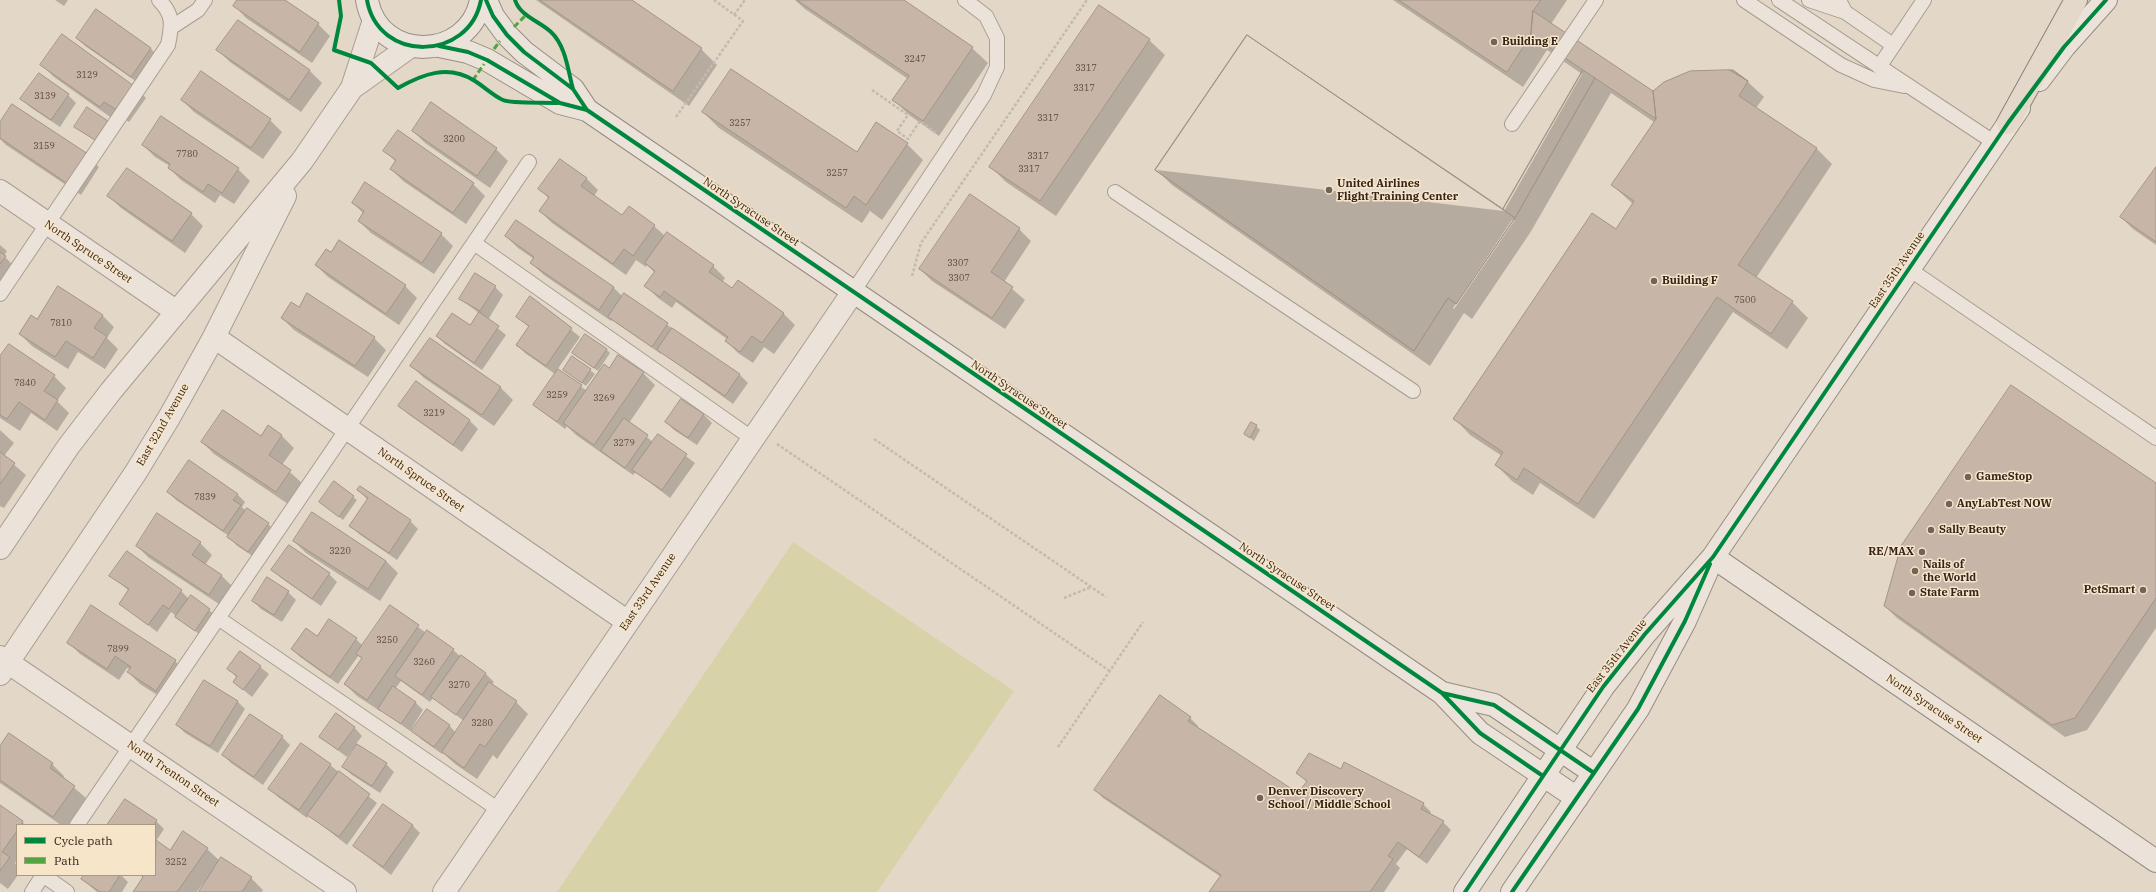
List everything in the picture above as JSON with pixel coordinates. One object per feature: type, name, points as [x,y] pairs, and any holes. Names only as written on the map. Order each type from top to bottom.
[{"type":"main road","points":[[2008,123],[2076,0]]},
{"type":"street","points":[[371,10],[386,34],[411,46],[439,46],[456,38],[470,26],[479,9],[481,0]]},
{"type":"street","name":"North Syracuse Street","points":[[486,0],[498,24],[507,35],[524,52],[572,90],[587,110],[1442,693],[1480,733],[1576,798]]},
{"type":"street","name":"East 35th Avenue","points":[[1464,892],[1603,687],[1644,634],[1713,557],[2008,123],[2064,48],[2106,0]]},
{"type":"street","name":"East 32nd Avenue","points":[[352,88],[371,10]]},
{"type":"street","name":"East 32nd Avenue","points":[[0,548],[68,447],[111,391],[302,161],[352,88],[411,46]]},
{"type":"street","name":"North Syracuse Street","points":[[439,46],[468,52],[487,60],[560,103],[587,110]]},
{"type":"street","name":"East 32nd Avenue","points":[[3,665],[136,472],[170,416],[214,337],[302,161]]},
{"type":"street","name":"North Spruce Street","points":[[0,191],[177,312]]},
{"type":"street","name":"East 33rd Avenue","points":[[444,892],[853,292]]},
{"type":"street","name":"North Spruce Street","points":[[214,337],[628,622]]},
{"type":"street","name":"North Syracuse Street","points":[[1713,557],[2156,861]]},
{"type":"street","name":"East 35th Avenue","points":[[1512,892],[1638,709],[1685,621],[1713,557]]},
{"type":"street","name":"North Trenton Street","points":[[3,665],[131,746],[345,892]]},
{"type":"street","name":"North Syracuse Street","points":[[1442,693],[1494,705],[1594,773]]},
{"type":"lane","points":[[0,294],[168,45],[172,27],[168,9],[159,0]]},
{"type":"lane","points":[[172,27],[198,10],[205,0]]},
{"type":"lane","points":[[853,292],[984,95],[997,67],[997,38],[986,16],[965,0]]},
{"type":"lane","points":[[1512,124],[1596,0]]},
{"type":"lane","points":[[1744,0],[1841,66],[1874,80],[1911,88]]},
{"type":"lane","points":[[1779,0],[1995,143]]},
{"type":"lane","points":[[1809,0],[1842,6],[1893,45]]},
{"type":"lane","points":[[1879,66],[1924,0]]},
{"type":"lane","points":[[78,824],[529,162]]},
{"type":"lane","points":[[1115,192],[1413,391]]},
{"type":"lane","points":[[474,243],[756,435]]},
{"type":"lane","points":[[1909,269],[2156,438]]},
{"type":"lane","points":[[218,618],[499,810]]},
{"type":"lane","points":[[32,892],[42,876]]},
{"type":"lane","points":[[44,876],[67,892]]},
{"type":"path","points":[[676,117],[743,21],[714,0]]},
{"type":"path","points":[[734,15],[745,0]]},
{"type":"path","points":[[912,276],[920,243],[1087,0]]},
{"type":"path","points":[[872,90],[908,115],[897,131],[908,139],[920,121],[951,143]]},
{"type":"path","points":[[756,435],[1110,671]]},
{"type":"path","points":[[874,439],[1106,597]]},
{"type":"path","points":[[1064,598],[1091,587]]},
{"type":"path","points":[[1058,747],[1143,622]]},
{"type":"shaded area","points":[[793,542],[1014,691],[877,892],[557,892]]},
{"type":"building","points":[[237,0],[285,0],[319,23],[300,52],[233,6]]},
{"type":"building","points":[[540,0],[632,0],[702,48],[673,91]]},
{"type":"building","points":[[797,0],[904,0],[973,47],[923,121],[892,100],[909,76]]},
{"type":"building","name":"Building E","points":[[1399,0],[1541,0],[1533,11],[1531,35],[1507,72]]},
{"type":"building","points":[[1099,5],[1150,39],[1040,201],[989,167]]},
{"type":"building","points":[[96,9],[151,48],[131,77],[76,38]]},
{"type":"building","name":"United Airlines Flight Training Center","points":[[1533,11],[1653,91],[1656,119],[1595,78],[1515,218],[1456,304],[1448,298],[1414,351],[1155,170],[1247,35],[1503,209],[1583,70],[1531,35]]},
{"type":"building","points":[[238,20],[310,70],[289,100],[216,50]]},
{"type":"building","points":[[62,34],[134,86],[117,110],[104,102],[100,107],[40,65]]},
{"type":"building","name":"United Airlines Flight Training Center","points":[[1247,35],[1515,218],[1456,304],[1448,298],[1414,351],[1155,170]]},
{"type":"building","points":[[731,69],[857,152],[876,122],[908,143],[866,205],[854,196],[846,208],[702,112]]},
{"type":"building","points":[[1583,70],[1595,78],[1515,218],[1503,209]]},
{"type":"building","points":[[1730,70],[1733,70],[1748,81]]},
{"type":"building","name":"Building F","points":[[1730,70],[1748,81],[1739,96],[1817,148],[1738,265],[1793,301],[1771,334],[1717,297],[1578,504],[1524,468],[1517,480],[1495,465],[1503,452],[1453,419],[1592,213],[1616,229],[1634,201],[1611,185],[1656,119],[1653,91],[1664,82],[1690,71]]},
{"type":"building","points":[[201,71],[271,119],[251,148],[181,100]]},
{"type":"building","points":[[39,73],[69,94],[51,120],[20,99]]},
{"type":"building","points":[[431,102],[497,148],[477,176],[412,131]]},
{"type":"building","points":[[12,104],[88,154],[68,184],[0,138],[0,122]]},
{"type":"building","points":[[87,107],[108,121],[95,140],[74,127]]},
{"type":"building","points":[[161,116],[239,168],[222,193],[208,184],[203,192],[168,168],[170,164],[142,145]]},
{"type":"building","points":[[398,130],[474,183],[453,213],[390,169],[396,160],[383,151]]},
{"type":"building","points":[[560,159],[587,178],[581,186],[622,215],[629,206],[655,225],[633,256],[624,249],[613,264],[539,211],[549,197],[538,189]]},
{"type":"building","points":[[2156,167],[2156,242],[2120,217]]},
{"type":"building","points":[[127,168],[192,213],[172,241],[107,196]]},
{"type":"building","points":[[365,182],[442,233],[422,263],[358,221],[364,211],[352,203]]},
{"type":"building","points":[[970,194],[1020,228],[991,272],[1013,287],[992,318],[919,269]]},
{"type":"building","points":[[516,220],[614,287],[599,310],[530,263],[534,257],[505,236]]},
{"type":"building","points":[[667,232],[714,265],[709,272],[732,288],[738,280],[784,313],[762,343],[752,336],[740,352],[725,341],[728,337],[664,291],[660,297],[644,286],[655,271],[645,263]]},
{"type":"building","points":[[339,240],[406,285],[386,314],[315,265],[326,249],[331,252]]},
{"type":"building","points":[[0,252],[6,256],[0,264]]},
{"type":"building","points":[[475,273],[496,286],[480,311],[459,299]]},
{"type":"building","points":[[58,286],[103,315],[94,328],[107,336],[93,358],[66,341],[55,357],[19,334],[31,315],[37,319]]},
{"type":"building","points":[[307,293],[375,337],[355,366],[281,318],[291,302],[299,307]]},
{"type":"building","points":[[624,293],[668,323],[652,347],[608,317]]},
{"type":"building","points":[[530,296],[572,328],[546,366],[516,345],[529,326],[516,317]]},
{"type":"building","points":[[479,312],[499,326],[474,363],[436,336],[452,313],[470,325]]},
{"type":"building","points":[[672,328],[740,374],[725,396],[657,350]]},
{"type":"building","points":[[585,334],[607,349],[594,368],[572,353]]},
{"type":"building","points":[[430,338],[501,387],[482,415],[410,366]]},
{"type":"building","points":[[9,344],[55,375],[44,391],[58,400],[45,420],[19,402],[7,419],[0,415],[0,356]]},
{"type":"building","points":[[618,355],[644,372],[594,445],[563,423],[604,364],[609,368]]},
{"type":"building","points":[[572,356],[591,369],[582,383],[563,370]]},
{"type":"building","points":[[558,369],[582,385],[557,422],[533,405]]},
{"type":"building","points":[[416,381],[470,420],[453,445],[398,406]]},
{"type":"building","points":[[2011,385],[2156,483],[2156,598],[2075,718],[2052,725],[1884,606],[1901,546]]},
{"type":"building","points":[[681,399],[704,414],[688,438],[665,422]]},
{"type":"building","points":[[223,410],[261,436],[268,425],[282,435],[269,455],[291,470],[276,492],[201,442]]},
{"type":"building","points":[[624,418],[648,435],[625,468],[601,451]]},
{"type":"building","points":[[1251,422],[1257,425],[1250,438],[1244,434]]},
{"type":"building","points":[[658,434],[687,454],[662,490],[632,470]]},
{"type":"building","points":[[0,452],[15,463],[0,484]]},
{"type":"building","points":[[189,460],[238,494],[233,500],[241,505],[223,531],[167,492]]},
{"type":"building","points":[[334,481],[354,496],[339,517],[319,502]]},
{"type":"building","points":[[360,486],[411,520],[389,553],[349,526],[368,498],[357,490]]},
{"type":"building","points":[[247,508],[269,523],[248,552],[227,537]]},
{"type":"building","points":[[312,512],[386,561],[368,589],[293,541]]},
{"type":"building","points":[[157,513],[201,542],[192,555],[222,575],[209,595],[136,546]]},
{"type":"building","points":[[289,545],[330,573],[312,599],[271,570]]},
{"type":"building","points":[[127,551],[182,590],[169,609],[163,605],[148,625],[119,604],[129,589],[109,576]]},
{"type":"building","points":[[267,577],[289,591],[274,615],[252,601]]},
{"type":"building","points":[[191,595],[210,609],[195,631],[175,617]]},
{"type":"building","points":[[91,605],[176,660],[156,691],[127,672],[131,667],[115,656],[107,669],[67,643]]},
{"type":"building","points":[[390,605],[419,625],[367,700],[344,684],[362,658],[356,654]]},
{"type":"building","points":[[329,619],[357,638],[330,677],[291,649],[306,628],[317,636]]},
{"type":"building","points":[[427,630],[454,649],[422,695],[395,676]]},
{"type":"building","points":[[240,651],[261,666],[243,690],[233,682],[237,676],[227,669]]},
{"type":"building","points":[[461,655],[486,673],[456,715],[431,697]]},
{"type":"building","points":[[204,680],[238,701],[210,746],[176,725]]},
{"type":"building","points":[[489,682],[517,701],[485,747],[480,744],[464,768],[442,752]]},
{"type":"building","points":[[393,686],[416,702],[401,724],[378,709]]},
{"type":"building","name":"Denver Discovery School / Middle School","points":[[1160,695],[1191,717],[1188,721],[1298,793],[1307,781],[1296,773],[1309,753],[1341,769],[1344,762],[1424,803],[1421,809],[1444,821],[1419,857],[1398,842],[1388,856],[1393,859],[1370,892],[1209,892],[1221,875],[1094,790]]},
{"type":"building","points":[[427,709],[450,725],[434,747],[411,731]]},
{"type":"building","points":[[336,713],[355,727],[338,750],[319,737]]},
{"type":"building","points":[[250,714],[283,736],[254,777],[222,755]]},
{"type":"building","points":[[9,733],[53,763],[50,768],[75,786],[53,817],[0,780],[0,746]]},
{"type":"building","points":[[301,743],[331,764],[299,810],[268,789]]},
{"type":"building","points":[[357,744],[387,763],[372,786],[342,767]]},
{"type":"building","points":[[339,771],[370,794],[339,837],[307,815]]},
{"type":"building","points":[[125,799],[157,820],[155,824],[108,824]]},
{"type":"building","points":[[383,804],[413,825],[383,867],[353,846]]},
{"type":"building","points":[[0,805],[23,821],[22,824],[16,824],[16,832],[2,852],[10,857],[0,871]]},
{"type":"building","points":[[183,831],[208,848],[177,892],[133,892],[143,877],[142,876],[156,876],[156,840],[170,850]]},
{"type":"building","points":[[221,857],[252,877],[242,892],[199,892]]},
{"type":"building","points":[[83,876],[119,876],[109,892],[100,892],[81,879]]},
{"type":"marked path","points":[[514,27],[526,15]]},
{"type":"marked path","points":[[494,49],[500,41]]},
{"type":"marked path","points":[[473,80],[484,64]]},
{"type":"cycle path","points":[[339,0],[341,16],[334,50],[371,63],[398,88],[426,75],[445,72],[465,76],[503,100],[558,103]]},
{"type":"cycle path","points":[[367,0],[375,21],[388,35],[405,44],[424,47],[443,44],[460,35],[473,20],[481,0]]},
{"type":"cycle path","points":[[486,0],[493,16],[507,35],[524,52],[573,89],[587,110]]},
{"type":"cycle path","points":[[515,0],[517,6],[525,14],[551,32],[560,44],[566,59],[573,89]]},
{"type":"cycle path","points":[[1465,892],[1603,687],[1645,634],[1713,557],[2008,123],[2064,47],[2106,0]]},
{"type":"cycle path","points":[[439,46],[468,52],[487,60],[560,103],[587,110],[1442,693],[1480,733],[1543,776]]},
{"type":"cycle path","points":[[1512,892],[1638,709],[1685,621],[1710,564]]},
{"type":"cycle path","points":[[1442,693],[1494,705],[1594,773]]},
{"type":"place","name":"Building E","points":[[1494,42]]},
{"type":"place","name":"United Airlines Flight Training Center","points":[[1329,190]]},
{"type":"place","name":"Building F","points":[[1654,281]]},
{"type":"place","name":"GameStop","points":[[1968,477]]},
{"type":"place","name":"AnyLabTest NOW","points":[[1949,504]]},
{"type":"place","name":"Sally Beauty","points":[[1931,530]]},
{"type":"place","name":"RE/MAX","points":[[1922,552]]},
{"type":"place","name":"Nails of the World","points":[[1915,571]]},
{"type":"place","name":"PetSmart","points":[[2143,590]]},
{"type":"place","name":"State Farm","points":[[1912,593]]},
{"type":"place","name":"Denver Discovery School / Middle School","points":[[1260,798]]}]
